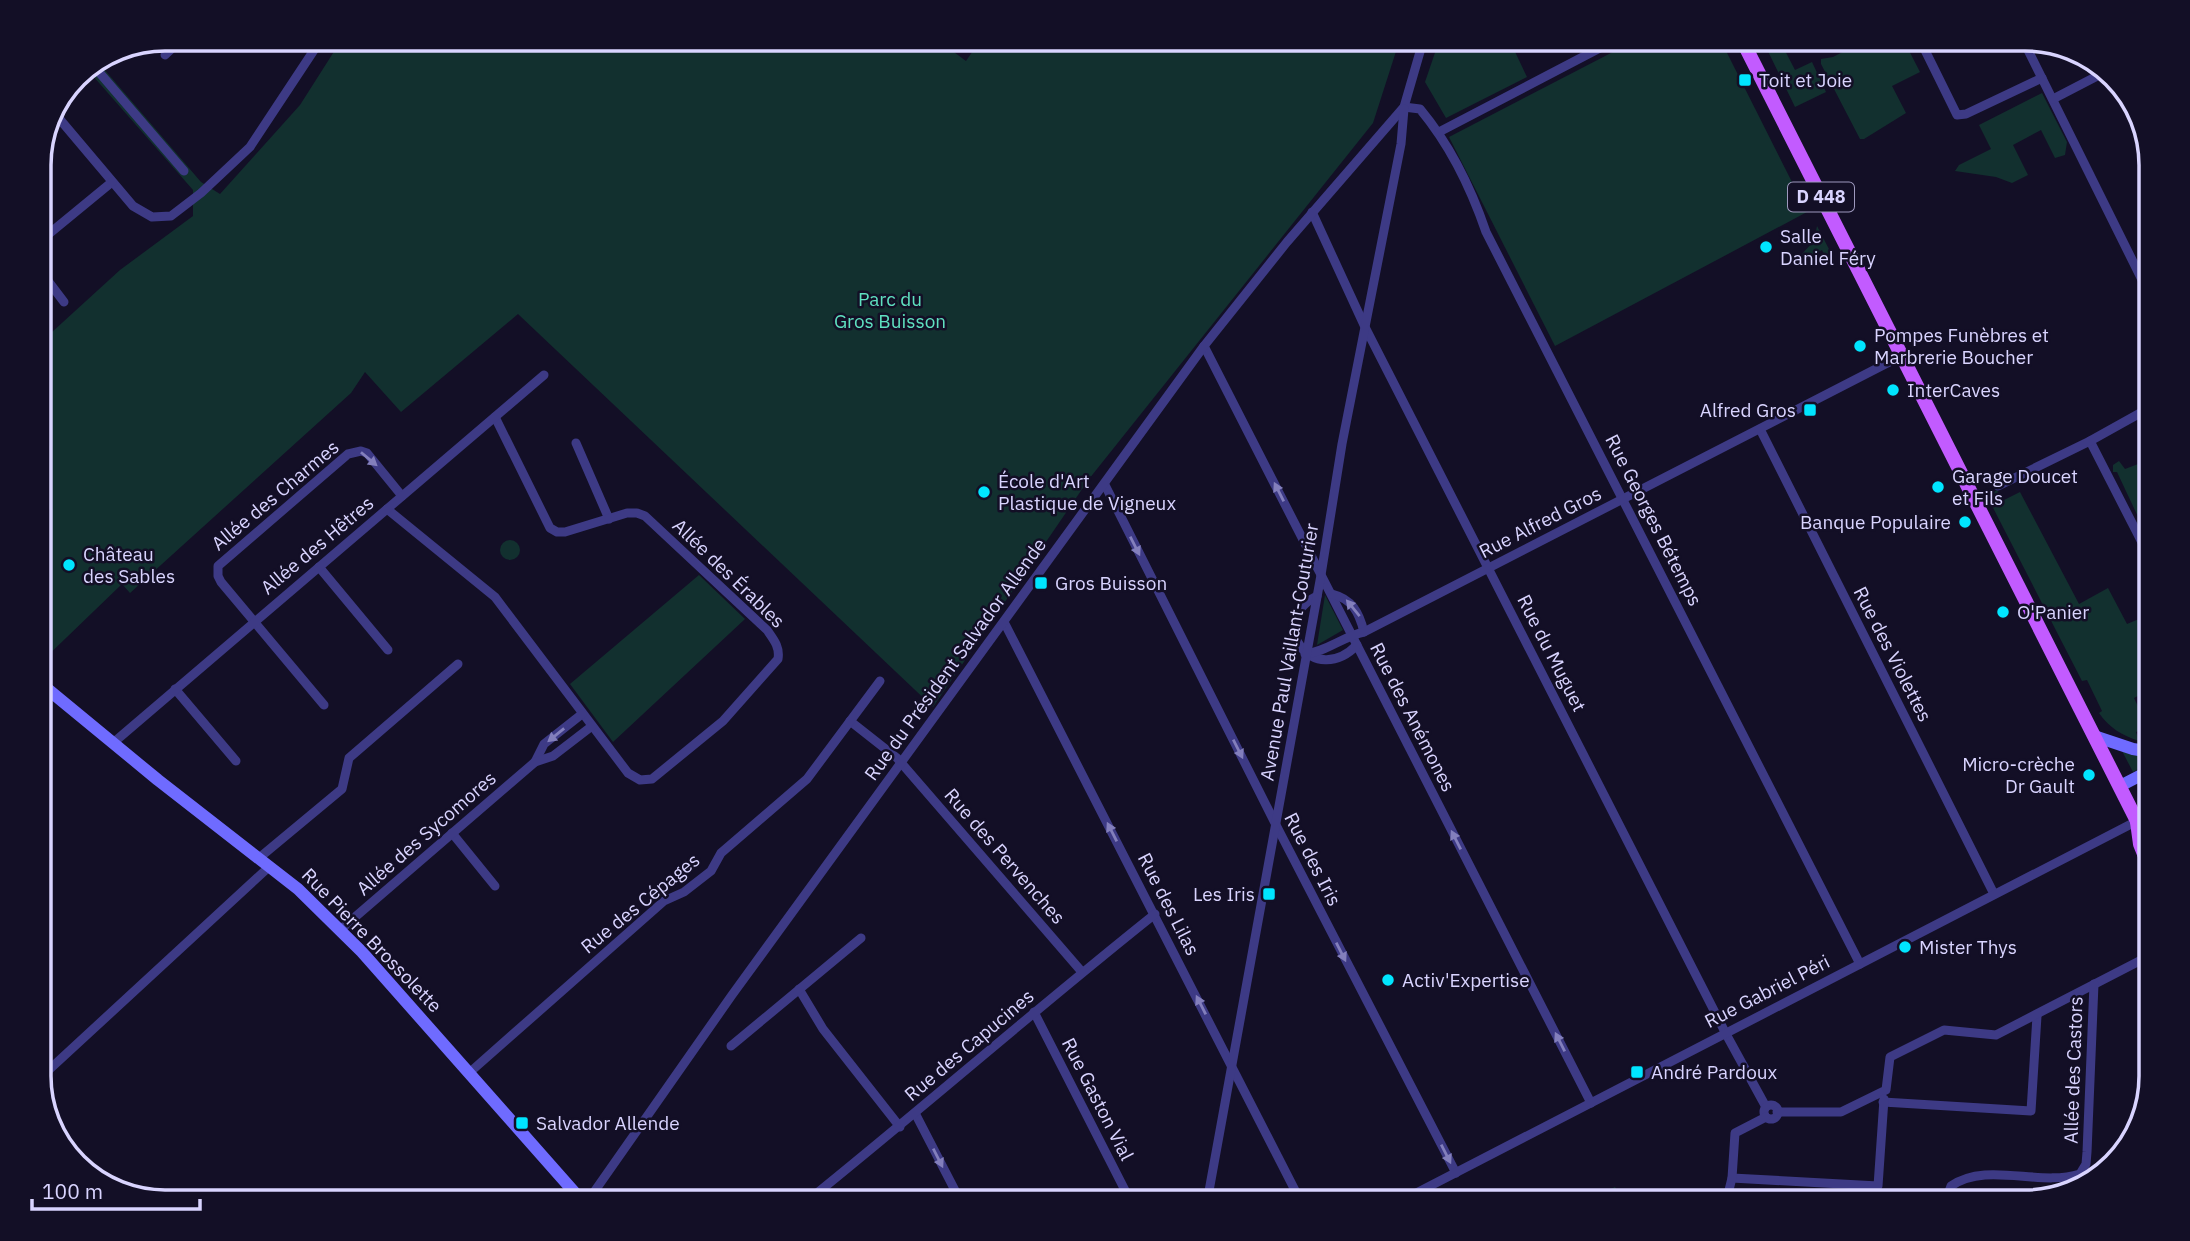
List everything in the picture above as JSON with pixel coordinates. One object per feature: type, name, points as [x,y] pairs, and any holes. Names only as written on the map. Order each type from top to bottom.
[{"type":"main road","name":"D 448","points":[[1748,51],[2139,824]]},
{"type":"main road","name":"D 448","points":[[2137,821],[2139,836]]},
{"type":"street","points":[[165,55],[169,51]]},
{"type":"street","points":[[61,120],[133,206],[152,217],[171,216],[250,147],[313,51]]},
{"type":"street","name":"Rue du Président Salvador Allende","points":[[594,1190],[1204,346],[1312,212],[1404,107],[1420,51]]},
{"type":"street","points":[[1439,132],[1594,51]]},
{"type":"street","points":[[1925,51],[1957,115],[1966,114],[2042,78]]},
{"type":"street","points":[[2029,51],[2139,274]]},
{"type":"street","points":[[99,72],[184,171]]},
{"type":"street","points":[[2053,99],[2097,76]]},
{"type":"street","name":"Rue Georges Bétemps","points":[[1404,107],[1420,109],[1439,132],[1477,205],[1486,232],[1860,964]]},
{"type":"street","name":"Avenue Paul Vaillant-Couturier","points":[[1209,1190],[1321,575],[1342,444],[1401,144],[1404,107]]},
{"type":"street","points":[[51,232],[112,182]]},
{"type":"street","name":"Rue du Muguet","points":[[1312,212],[1365,327],[1766,1112]]},
{"type":"street","points":[[51,285],[64,302]]},
{"type":"street","name":"Rue des Anémones","points":[[1204,346],[1591,1103]]},
{"type":"street","name":"Rue Alfred Gros","points":[[1305,654],[1314,653],[1352,634],[1364,632],[1900,356]]},
{"type":"street","name":"Allée des Hêtres","points":[[113,743],[544,375]]},
{"type":"street","points":[[1998,486],[2090,442],[2139,414]]},
{"type":"street","name":"Allée des Érables","points":[[387,509],[495,597],[628,774],[640,780],[652,779],[723,721],[778,659],[779,651],[767,631],[645,516],[627,513],[565,532],[550,528],[495,417]]},
{"type":"street","name":"Rue des Violettes","points":[[1760,429],[1994,894]]},
{"type":"street","points":[[2090,442],[2139,537]]},
{"type":"street","points":[[576,443],[609,519]]},
{"type":"street","name":"Allée des Charmes","points":[[254,621],[221,582],[217,570],[222,562],[348,454],[355,451],[367,453],[402,496]]},
{"type":"street","name":"Rue des Iris","points":[[1104,485],[1456,1173]]},
{"type":"street","points":[[319,567],[388,650]]},
{"type":"street","points":[[1332,594],[1349,601],[1356,609],[1364,632]]},
{"type":"street","points":[[1317,596],[1307,601],[1294,621],[1294,633],[1305,654],[1317,659],[1337,659],[1347,655],[1357,645]]},
{"type":"street","points":[[254,621],[324,705]]},
{"type":"street","name":"Rue des Lilas","points":[[1004,622],[1295,1190]]},
{"type":"street","points":[[51,1067],[342,789],[349,758],[458,664]]},
{"type":"street","name":"Rue des Cépages","points":[[468,1073],[664,901],[684,892],[711,871],[721,853],[807,779],[880,681]]},
{"type":"street","points":[[175,689],[236,761]]},
{"type":"street","name":"Rue Pierre Brossolette","points":[[51,692],[298,888],[340,930],[574,1190]]},
{"type":"street","name":"Allée des Sycomores","points":[[535,762],[544,744],[582,714]]},
{"type":"street","points":[[850,720],[901,762]]},
{"type":"street","name":"Allée des Sycomores","points":[[340,930],[535,762],[553,756],[592,726]]},
{"type":"street","points":[[2094,736],[2139,749]]},
{"type":"street","name":"Rue des Pervenches","points":[[901,762],[1082,972]]},
{"type":"street","points":[[2120,786],[2139,776]]},
{"type":"street","name":"Rue Gabriel Péri","points":[[1423,1190],[2137,821]]},
{"type":"street","points":[[452,833],[495,886]]},
{"type":"street","name":"Rue des Capucines","points":[[822,1190],[1155,914]]},
{"type":"street","points":[[731,1045],[862,938]]},
{"type":"street","points":[[1732,1178],[1878,1186],[1883,1102],[1890,1057],[1944,1030],[1996,1035],[2139,962]]},
{"type":"street","name":"Allée des Castors","points":[[1950,1190],[1951,1186],[1972,1175],[2055,1179],[2080,1174],[2086,1164],[2087,1152],[2094,984]]},
{"type":"street","points":[[799,989],[823,1030],[900,1127]]},
{"type":"street","name":"Rue Gaston Vial","points":[[1034,1012],[1124,1190]]},
{"type":"street","points":[[1883,1102],[2031,1111],[2037,1016]]},
{"type":"street","points":[[1729,1190],[1735,1133],[1766,1112],[1772,1119],[1777,1112],[1840,1112],[1886,1090]]},
{"type":"street","points":[[915,1113],[955,1190]]},
{"type":"green space","name":"Parc du Gros Buisson","points":[[334,51],[953,51],[966,61],[973,51],[1396,51],[1373,123],[1089,479],[933,707],[518,314],[401,412],[365,372],[351,393],[130,593],[122,584],[51,652],[51,333],[120,270],[193,216],[193,190],[93,77],[104,69],[201,182],[220,194],[300,105]]},
{"type":"green space","points":[[1436,51],[1515,51],[1527,77],[1446,118],[1425,82]]},
{"type":"green space","points":[[1615,51],[1726,51],[1807,212],[1555,346],[1449,137]]},
{"type":"green space","points":[[1768,51],[1785,51],[1795,70],[1812,62],[1826,92],[1795,107]]},
{"type":"green space","points":[[1845,51],[1909,51],[1920,72],[1892,86],[1906,113],[1860,139],[1821,64],[1821,59]]},
{"type":"green space","points":[[2042,93],[2067,142],[2065,155],[2055,158],[2041,130],[2013,145],[2028,175],[2012,183],[1996,177],[1955,171],[1959,165],[1991,149],[1979,125]]},
{"type":"green space","points":[[1817,226],[1831,253],[1825,256],[1822,250],[1801,260],[1801,255],[1814,241]]},
{"type":"green space","points":[[2119,461],[2125,469],[2139,464],[2139,519],[2117,472],[2113,472],[2113,465]]},
{"type":"green space","points":[[1997,490],[2002,501],[2020,492],[2079,604],[2108,588],[2127,624],[2139,619],[2139,695],[2134,698],[2139,708],[2139,731],[2136,732],[2139,741],[2116,730],[2099,713],[2102,711],[2087,680],[2082,681],[1987,496]]},
{"type":"green space","points":[[510,540],[517,543],[520,550],[517,557],[510,560],[503,557],[500,550],[503,543]]},
{"type":"green space","points":[[699,575],[745,619],[613,742],[570,684]]},
{"type":"green space","points":[[1325,595],[1343,630],[1317,645]]},
{"type":"green space","points":[[2121,749],[2139,753],[2139,769],[2133,772]]},
{"type":"place","name":"Toit et Joie","points":[[1745,80]]},
{"type":"place","name":"Salle Daniel Féry","points":[[1766,247]]},
{"type":"place","name":"Pompes Funèbres et Marbrerie Boucher","points":[[1860,346]]},
{"type":"place","name":"InterCaves","points":[[1893,390]]},
{"type":"place","name":"Alfred Gros","points":[[1810,410]]},
{"type":"place","name":"Garage Doucet et Fils","points":[[1938,487]]},
{"type":"place","name":"École d'Art Plastique de Vigneux","points":[[984,492]]},
{"type":"place","name":"Banque Populaire","points":[[1965,522]]},
{"type":"place","name":"Château des Sables","points":[[69,565]]},
{"type":"place","name":"Gros Buisson","points":[[1041,583]]},
{"type":"place","name":"O'Panier","points":[[2003,612]]},
{"type":"place","name":"Micro-crèche Dr Gault","points":[[2089,775]]},
{"type":"place","name":"Les Iris","points":[[1269,894]]},
{"type":"place","name":"Mister Thys","points":[[1905,947]]},
{"type":"place","name":"Activ'Expertise","points":[[1388,980]]},
{"type":"place","name":"André Pardoux","points":[[1637,1072]]},
{"type":"place","name":"Salvador Allende","points":[[522,1123]]}]
